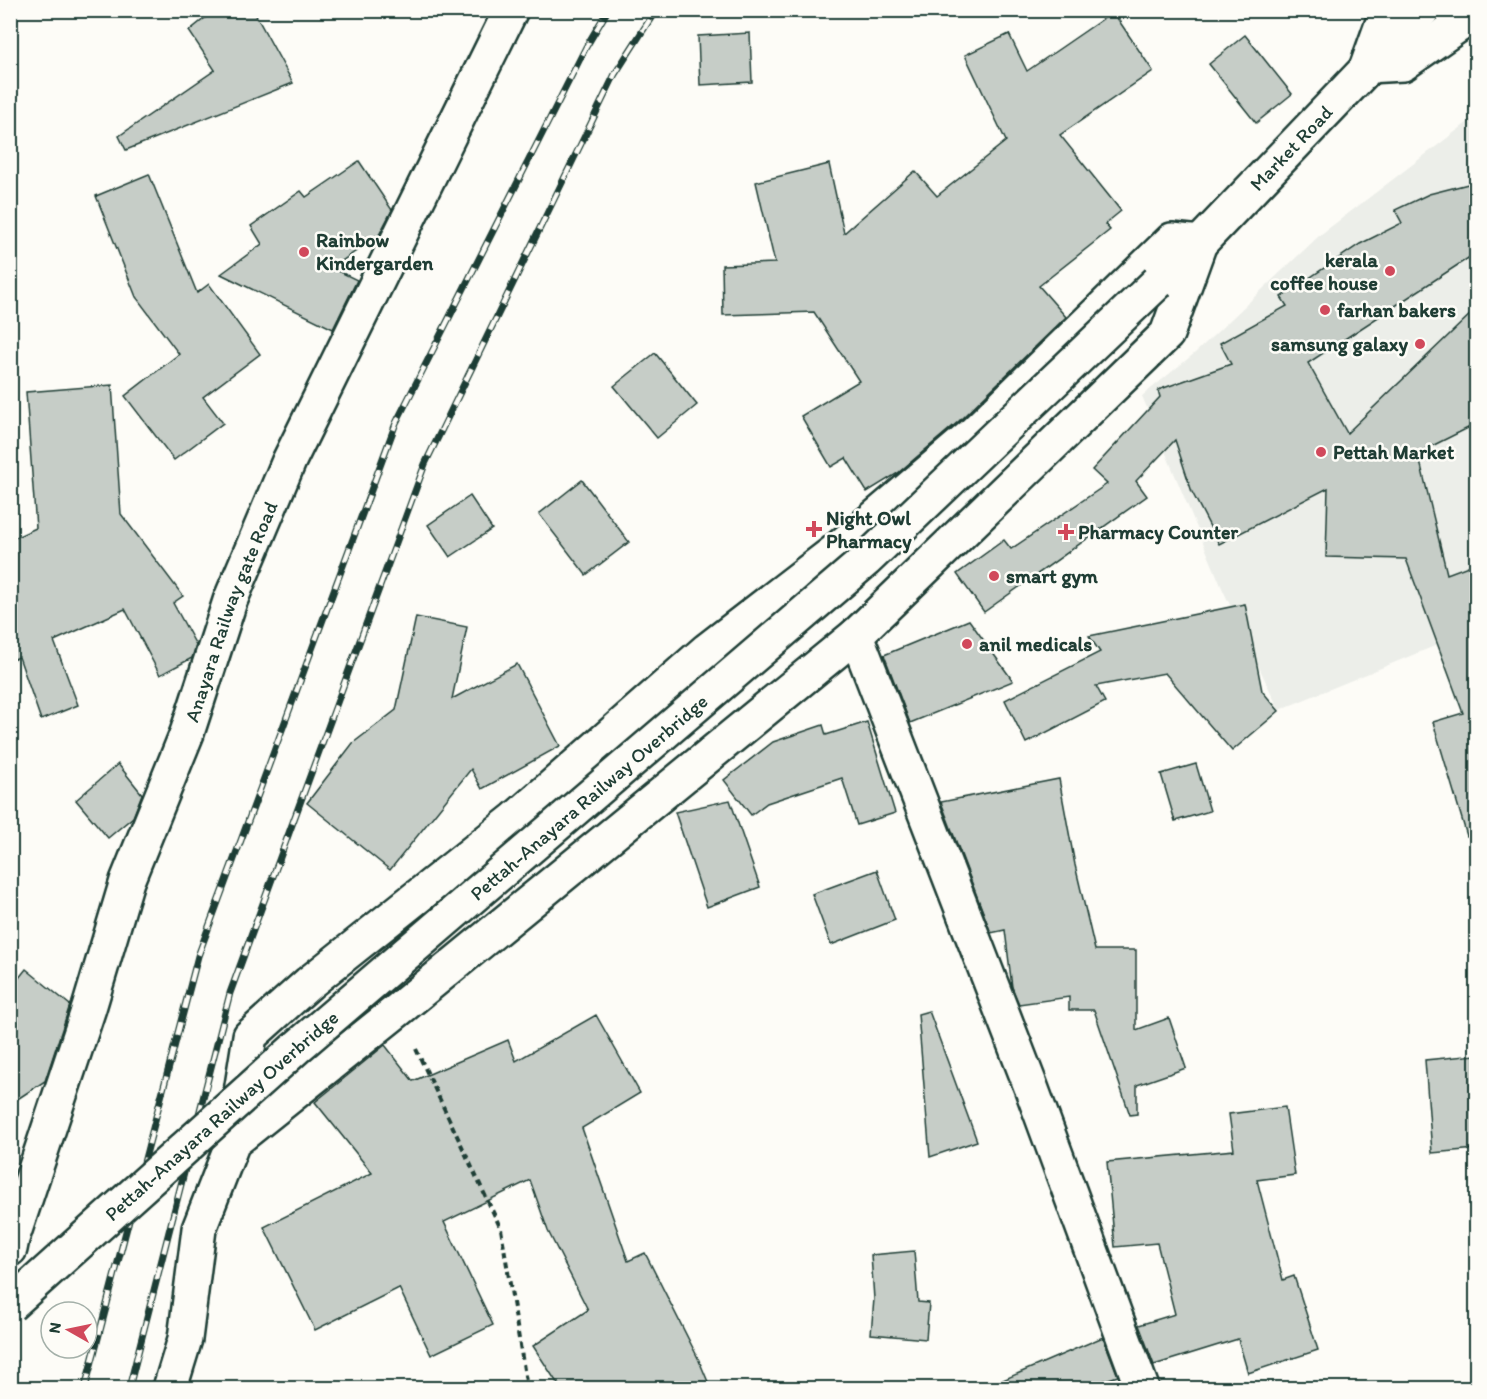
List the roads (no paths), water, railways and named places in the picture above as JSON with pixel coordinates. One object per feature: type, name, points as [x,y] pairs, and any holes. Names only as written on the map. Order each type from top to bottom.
[{"type":"street","name":"Anayara Railway gate Road","points":[[11,1242],[89,1008],[127,881],[187,733],[230,601],[289,461],[511,10]]},
{"type":"street","points":[[1389,10],[1367,66],[1403,64],[1476,13]]},
{"type":"street","name":"Market Road","points":[[1158,282],[1200,243],[1423,10]]},
{"type":"street","points":[[170,1389],[185,1339],[199,1229],[233,1142],[250,1036],[309,983],[515,819],[707,650],[834,552],[972,435],[1172,240],[1200,243],[1167,334],[856,635],[233,1142]]},
{"type":"street","name":"Pettah-Anayara Railway Overbridge","points":[[10,1305],[296,1048],[866,560],[1158,282]]},
{"type":"street","points":[[856,635],[1031,1087],[1142,1389]]},
{"type":"railway","points":[[85,1388],[198,956],[396,423],[586,47],[608,10]]},
{"type":"railway","points":[[129,1388],[230,993],[425,464],[615,74],[656,10]]},
{"type":"place","name":"Rainbow Kindergarden","points":[[304,252]]},
{"type":"place","name":"kerala coffee house","points":[[1390,271]]},
{"type":"place","name":"farhan bakers","points":[[1325,310]]},
{"type":"place","name":"samsung galaxy","points":[[1420,344]]},
{"type":"place","name":"Pettah Market","points":[[1321,452]]},
{"type":"place","name":"Night Owl Pharmacy","points":[[814,529]]},
{"type":"place","name":"Pharmacy Counter","points":[[1066,532]]},
{"type":"place","name":"smart gym","points":[[994,576]]},
{"type":"place","name":"anil medicals","points":[[967,644]]}]
